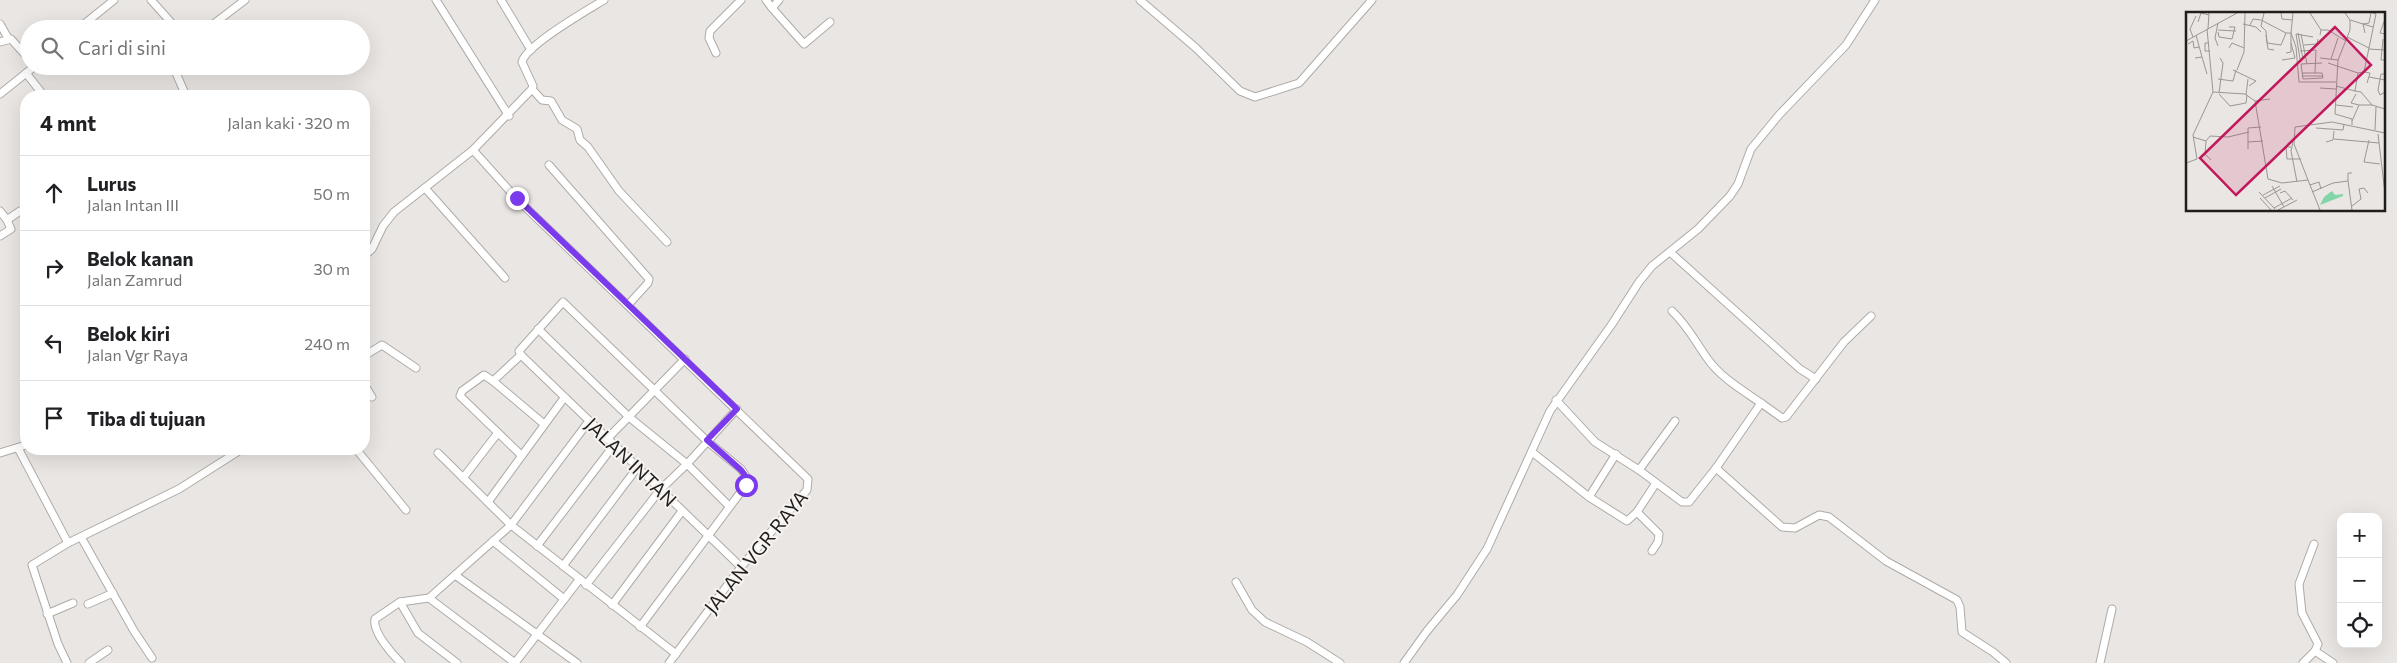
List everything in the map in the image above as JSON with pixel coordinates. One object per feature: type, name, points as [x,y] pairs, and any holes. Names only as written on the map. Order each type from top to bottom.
[{"type":"street","points":[[89,20],[114,0]]},
{"type":"street","points":[[151,0],[169,20]]},
{"type":"street","points":[[219,20],[245,0]]},
{"type":"street","points":[[436,0],[509,116]]},
{"type":"street","points":[[501,0],[531,50]]},
{"type":"street","points":[[604,0],[545,38],[531,50],[522,62],[533,86],[532,89],[542,100],[551,102],[562,120],[577,130],[580,140],[588,147],[617,188],[667,242]]},
{"type":"street","points":[[716,53],[708,38],[710,31],[741,0]]},
{"type":"street","points":[[766,0],[804,44],[830,22]]},
{"type":"street","points":[[772,8],[779,0]]},
{"type":"street","points":[[1140,0],[1196,48],[1240,91],[1255,96],[1299,83],[1372,0]]},
{"type":"street","points":[[1404,663],[1427,631],[1457,595],[1486,549],[1556,400],[1612,324],[1639,282],[1652,266],[1671,253],[1730,196],[1738,184],[1751,149],[1779,115],[1846,45],[1875,0]]},
{"type":"street","points":[[0,24],[8,38],[14,41],[20,48]]},
{"type":"street","points":[[0,42],[8,38]]},
{"type":"street","points":[[0,94],[25,75]]},
{"type":"street","points":[[27,75],[39,90]]},
{"type":"street","points":[[177,75],[183,90]]},
{"type":"street","points":[[370,251],[388,219],[473,150],[509,116],[532,89]]},
{"type":"street","name":"JALAN VGR RAYA","points":[[473,150],[517,198],[737,409],[808,480],[807,490],[741,567],[669,663]]},
{"type":"street","points":[[549,165],[649,279],[648,283],[628,305]]},
{"type":"street","points":[[425,188],[505,278]]},
{"type":"street","points":[[0,211],[11,229],[0,236]]},
{"type":"street","points":[[7,220],[20,211]]},
{"type":"street","points":[[1671,253],[1800,369],[1816,380]]},
{"type":"street","points":[[493,381],[521,356],[519,351],[563,302],[707,440],[741,470],[747,478],[746,485],[640,627]]},
{"type":"street","points":[[1672,311],[1685,323],[1707,358],[1720,373],[1782,418],[1786,417],[1844,342],[1871,316]]},
{"type":"street","points":[[538,329],[629,417],[687,464],[729,506]]},
{"type":"street","points":[[370,352],[382,345],[416,368]]},
{"type":"street","name":"JALAN INTAN","points":[[521,356],[741,567]]},
{"type":"street","points":[[607,440],[685,359]]},
{"type":"street","points":[[521,455],[497,434],[459,394],[484,375],[544,424]]},
{"type":"street","points":[[488,502],[564,398]]},
{"type":"street","points":[[1556,400],[1589,437],[1639,470],[1682,502],[1689,502],[1716,468],[1761,403]]},
{"type":"street","points":[[586,585],[660,490],[687,464],[737,409]]},
{"type":"street","points":[[401,663],[388,650],[374,622],[400,602],[429,598],[511,526],[589,421]]},
{"type":"street","points":[[1639,470],[1675,421]]},
{"type":"street","points":[[463,478],[497,434]]},
{"type":"street","points":[[536,546],[614,446]]},
{"type":"street","points":[[0,453],[18,448],[20,452]]},
{"type":"street","points":[[1532,452],[1589,497],[1627,521],[1637,512],[1656,483]]},
{"type":"street","points":[[438,453],[511,526],[676,654]]},
{"type":"street","points":[[1589,497],[1616,454]]},
{"type":"street","points":[[22,455],[68,543]]},
{"type":"street","points":[[66,663],[47,614],[32,565],[68,543],[180,489],[233,455]]},
{"type":"street","points":[[361,455],[406,510]]},
{"type":"street","points":[[563,566],[637,468]]},
{"type":"street","points":[[1716,468],[1782,527],[1795,528],[1819,515],[1829,517],[1886,560],[1952,597],[1960,607],[1962,632],[1988,648],[2006,663]]},
{"type":"street","points":[[612,605],[682,511]]},
{"type":"street","points":[[1637,512],[1659,534],[1658,542],[1652,551]]},
{"type":"street","points":[[81,537],[152,658]]},
{"type":"street","points":[[493,541],[564,599]]},
{"type":"street","points":[[2303,663],[2315,651],[2318,644],[2302,613],[2299,584],[2314,544]]},
{"type":"street","points":[[454,575],[536,634],[567,660],[577,663]]},
{"type":"street","points":[[429,598],[515,663],[579,580]]},
{"type":"street","points":[[1236,582],[1252,610],[1265,622],[1307,642],[1340,663]]},
{"type":"street","points":[[88,604],[113,593]]},
{"type":"street","points":[[400,602],[418,633],[457,663]]},
{"type":"street","points":[[47,614],[73,603]]},
{"type":"street","points":[[2100,663],[2112,609]]},
{"type":"street","points":[[89,663],[108,650]]},
{"type":"street","points":[[2315,651],[2333,663]]},
{"type":"route","points":[[517,198],[737,409],[707,440],[746,475],[746,485]]}]
